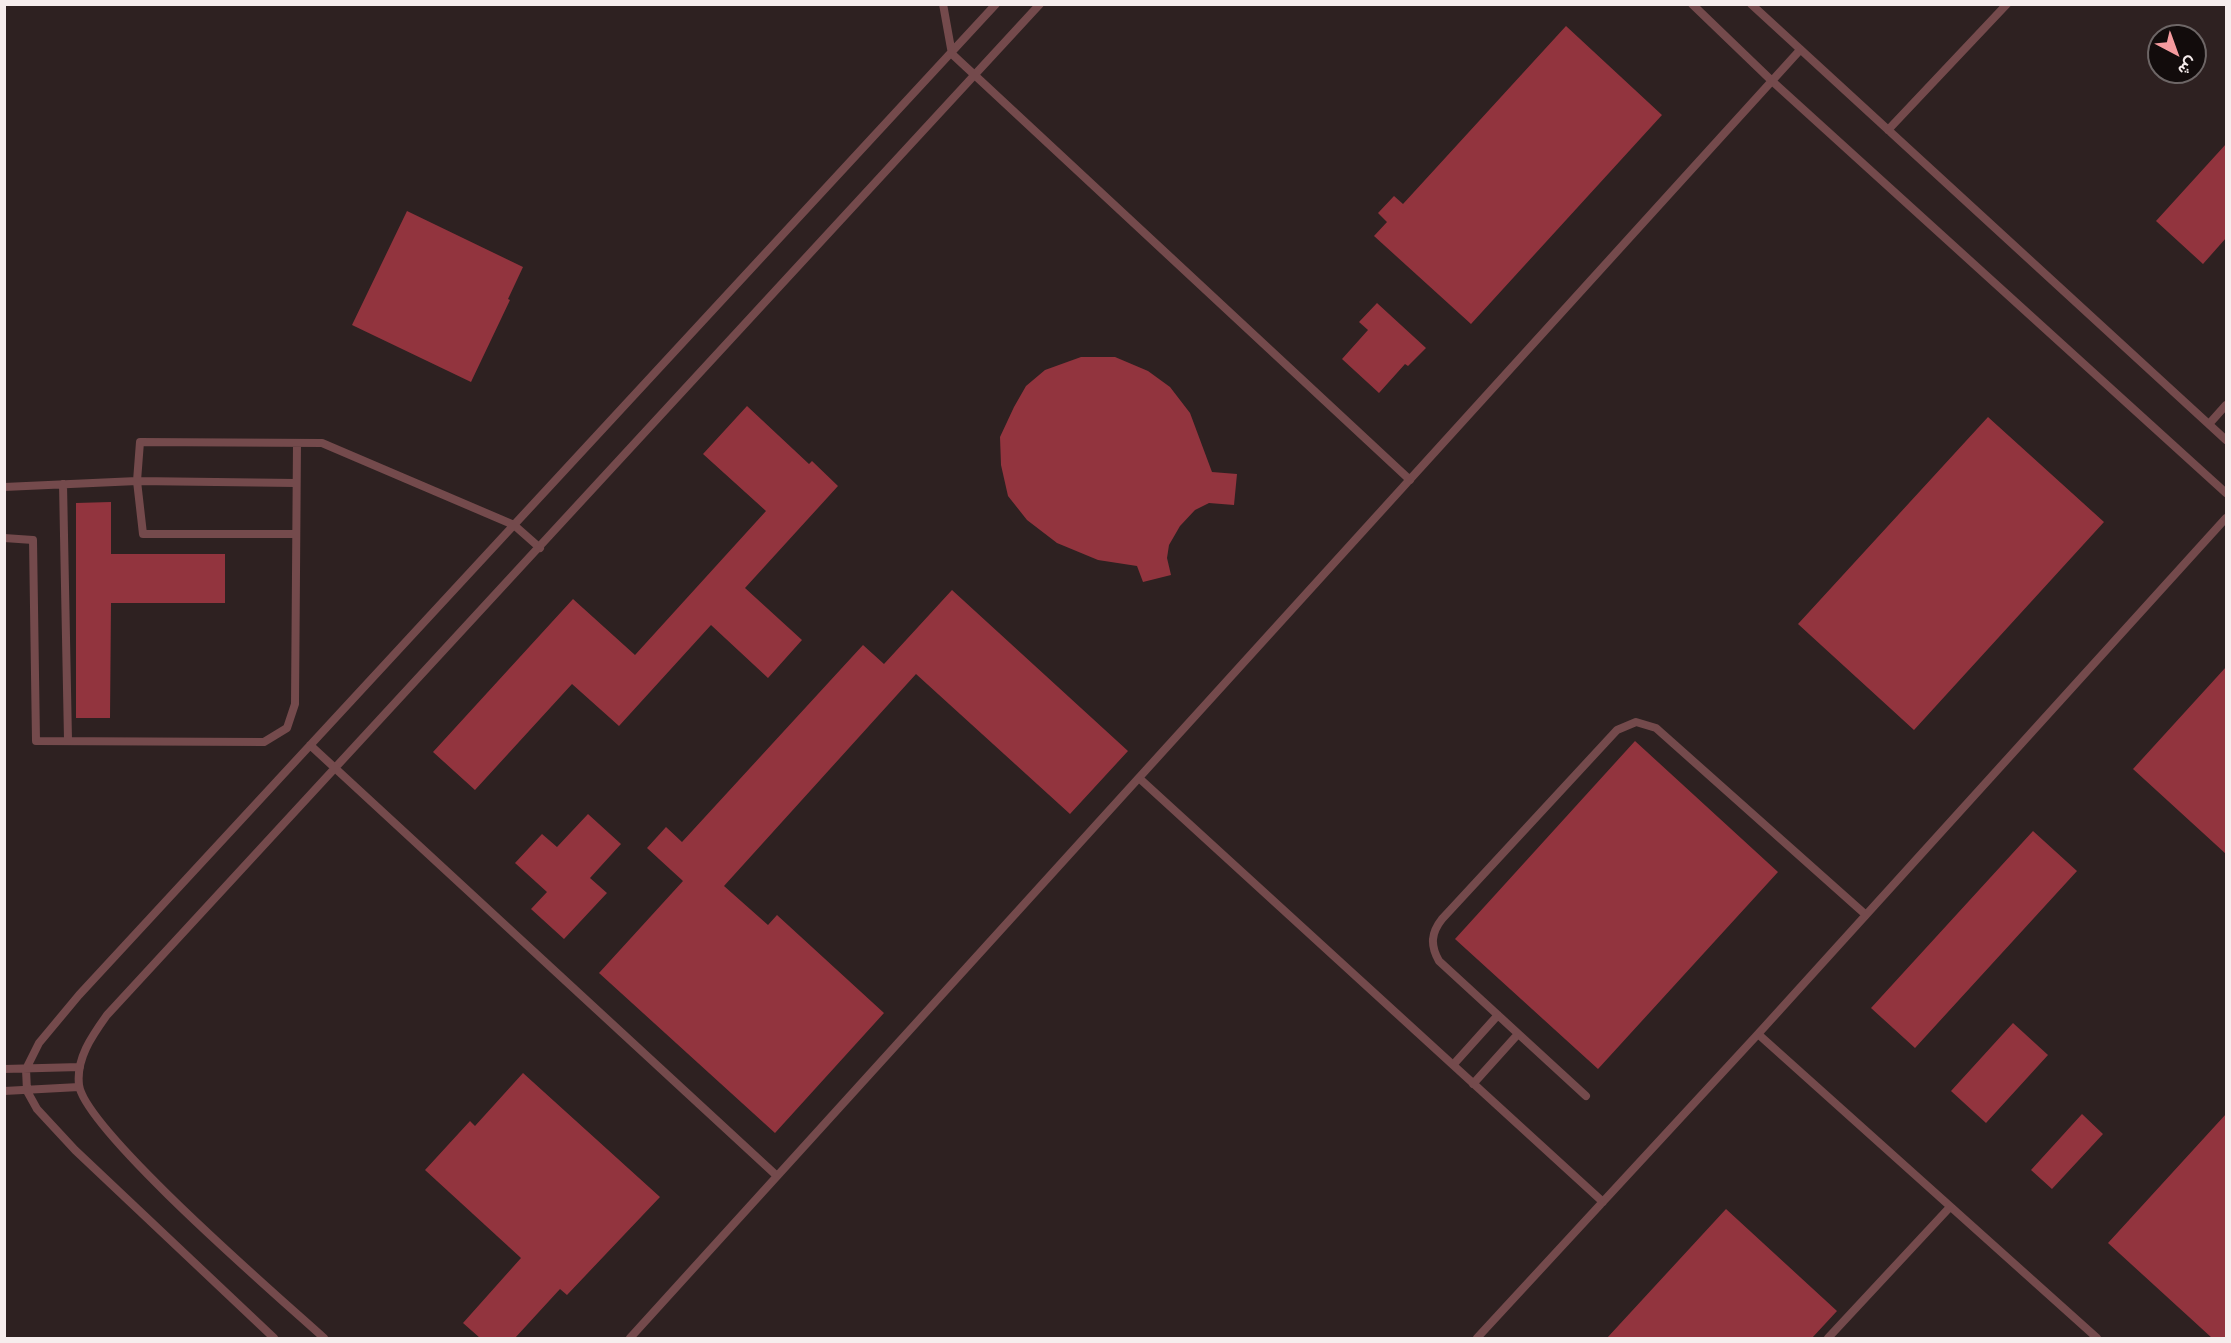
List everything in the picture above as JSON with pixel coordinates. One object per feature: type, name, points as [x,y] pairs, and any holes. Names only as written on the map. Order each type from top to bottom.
[{"type":"lane","points":[[943,4],[952,54],[1410,480]]},
{"type":"lane","points":[[274,1338],[75,1150],[37,1109],[27,1091],[26,1069],[39,1043],[79,995],[309,745],[996,4]]},
{"type":"lane","points":[[324,1338],[186,1211],[104,1128],[88,1107],[79,1087],[80,1067],[88,1040],[107,1015],[1040,4]]},
{"type":"lane","points":[[1692,4],[1772,81],[2226,493]]},
{"type":"lane","points":[[1751,4],[2226,440]]},
{"type":"lane","points":[[1888,130],[2007,4]]},
{"type":"lane","points":[[630,1338],[1800,50]]},
{"type":"lane","points":[[2209,424],[2226,405]]},
{"type":"lane","points":[[296,534],[143,534],[137,481],[140,442],[322,443],[514,525],[540,548]]},
{"type":"lane","points":[[4,538],[33,540],[36,741],[264,742],[287,728],[295,704],[294,483],[297,443]]},
{"type":"lane","points":[[4,487],[137,481],[294,483]]},
{"type":"lane","points":[[63,484],[68,740]]},
{"type":"lane","points":[[1477,1338],[1758,1034],[2226,518]]},
{"type":"lane","points":[[1586,1096],[1439,961],[1433,951],[1432,939],[1435,928],[1617,730],[1626,724],[1647,723],[1656,728],[1866,915]]},
{"type":"lane","points":[[309,745],[777,1176]]},
{"type":"lane","points":[[1139,778],[1603,1202]]},
{"type":"lane","points":[[1453,1065],[1498,1015]]},
{"type":"lane","points":[[1473,1084],[1518,1034]]},
{"type":"lane","points":[[1758,1034],[2097,1338]]},
{"type":"lane","points":[[4,1069],[80,1067]]},
{"type":"lane","points":[[4,1091],[79,1087]]},
{"type":"lane","points":[[1828,1338],[1950,1207]]},
{"type":"building","points":[[1566,26],[1662,115],[1471,324],[1374,236],[1387,222],[1378,213],[1394,196],[1403,204]]},
{"type":"building","points":[[2226,144],[2226,238],[2203,264],[2156,221]]},
{"type":"building","points":[[407,211],[523,267],[471,382],[352,325]]},
{"type":"building","points":[[1377,303],[1426,348],[1408,366],[1405,364],[1379,393],[1342,359],[1368,330],[1359,322]]},
{"type":"building","points":[[1081,357],[1115,357],[1148,371],[1170,387],[1190,413],[1212,472],[1237,474],[1234,505],[1209,503],[1195,510],[1180,526],[1169,545],[1167,558],[1171,575],[1143,582],[1137,566],[1098,560],[1057,543],[1027,520],[1008,496],[1001,465],[1000,437],[1014,407],[1026,386],[1045,370]]},
{"type":"building","points":[[747,406],[809,464],[812,461],[838,486],[745,588],[802,640],[768,678],[711,625],[619,726],[572,684],[475,790],[433,752],[573,599],[635,655],[766,511],[703,454]]},
{"type":"building","points":[[1988,417],[2104,522],[1914,730],[1798,624]]},
{"type":"building","points":[[111,502],[111,554],[225,554],[225,603],[111,603],[110,718],[76,718],[76,503]]},
{"type":"building","points":[[952,590],[1128,751],[1070,814],[916,674],[724,886],[768,925],[777,915],[884,1013],[775,1133],[599,973],[683,881],[647,848],[666,827],[682,842],[863,645],[884,664]]},
{"type":"building","points":[[2226,667],[2226,854],[2133,769]]},
{"type":"building","points":[[1635,741],[1778,872],[1598,1069],[1455,939]]},
{"type":"building","points":[[588,814],[621,844],[590,878],[607,893],[564,939],[531,909],[547,892],[515,863],[542,834],[557,847]]},
{"type":"building","points":[[2033,831],[2077,871],[1915,1048],[1871,1008]]},
{"type":"building","points":[[2013,1023],[2048,1055],[1986,1123],[1951,1091]]},
{"type":"building","points":[[523,1073],[660,1197],[567,1295],[560,1289],[515,1338],[480,1338],[463,1323],[521,1258],[425,1170],[470,1121],[475,1126]]},
{"type":"building","points":[[2082,1114],[2103,1134],[2052,1189],[2031,1170]]},
{"type":"building","points":[[2226,1114],[2226,1338],[2212,1338],[2108,1243]]},
{"type":"building","points":[[1726,1209],[1837,1311],[1812,1338],[1607,1338]]}]
